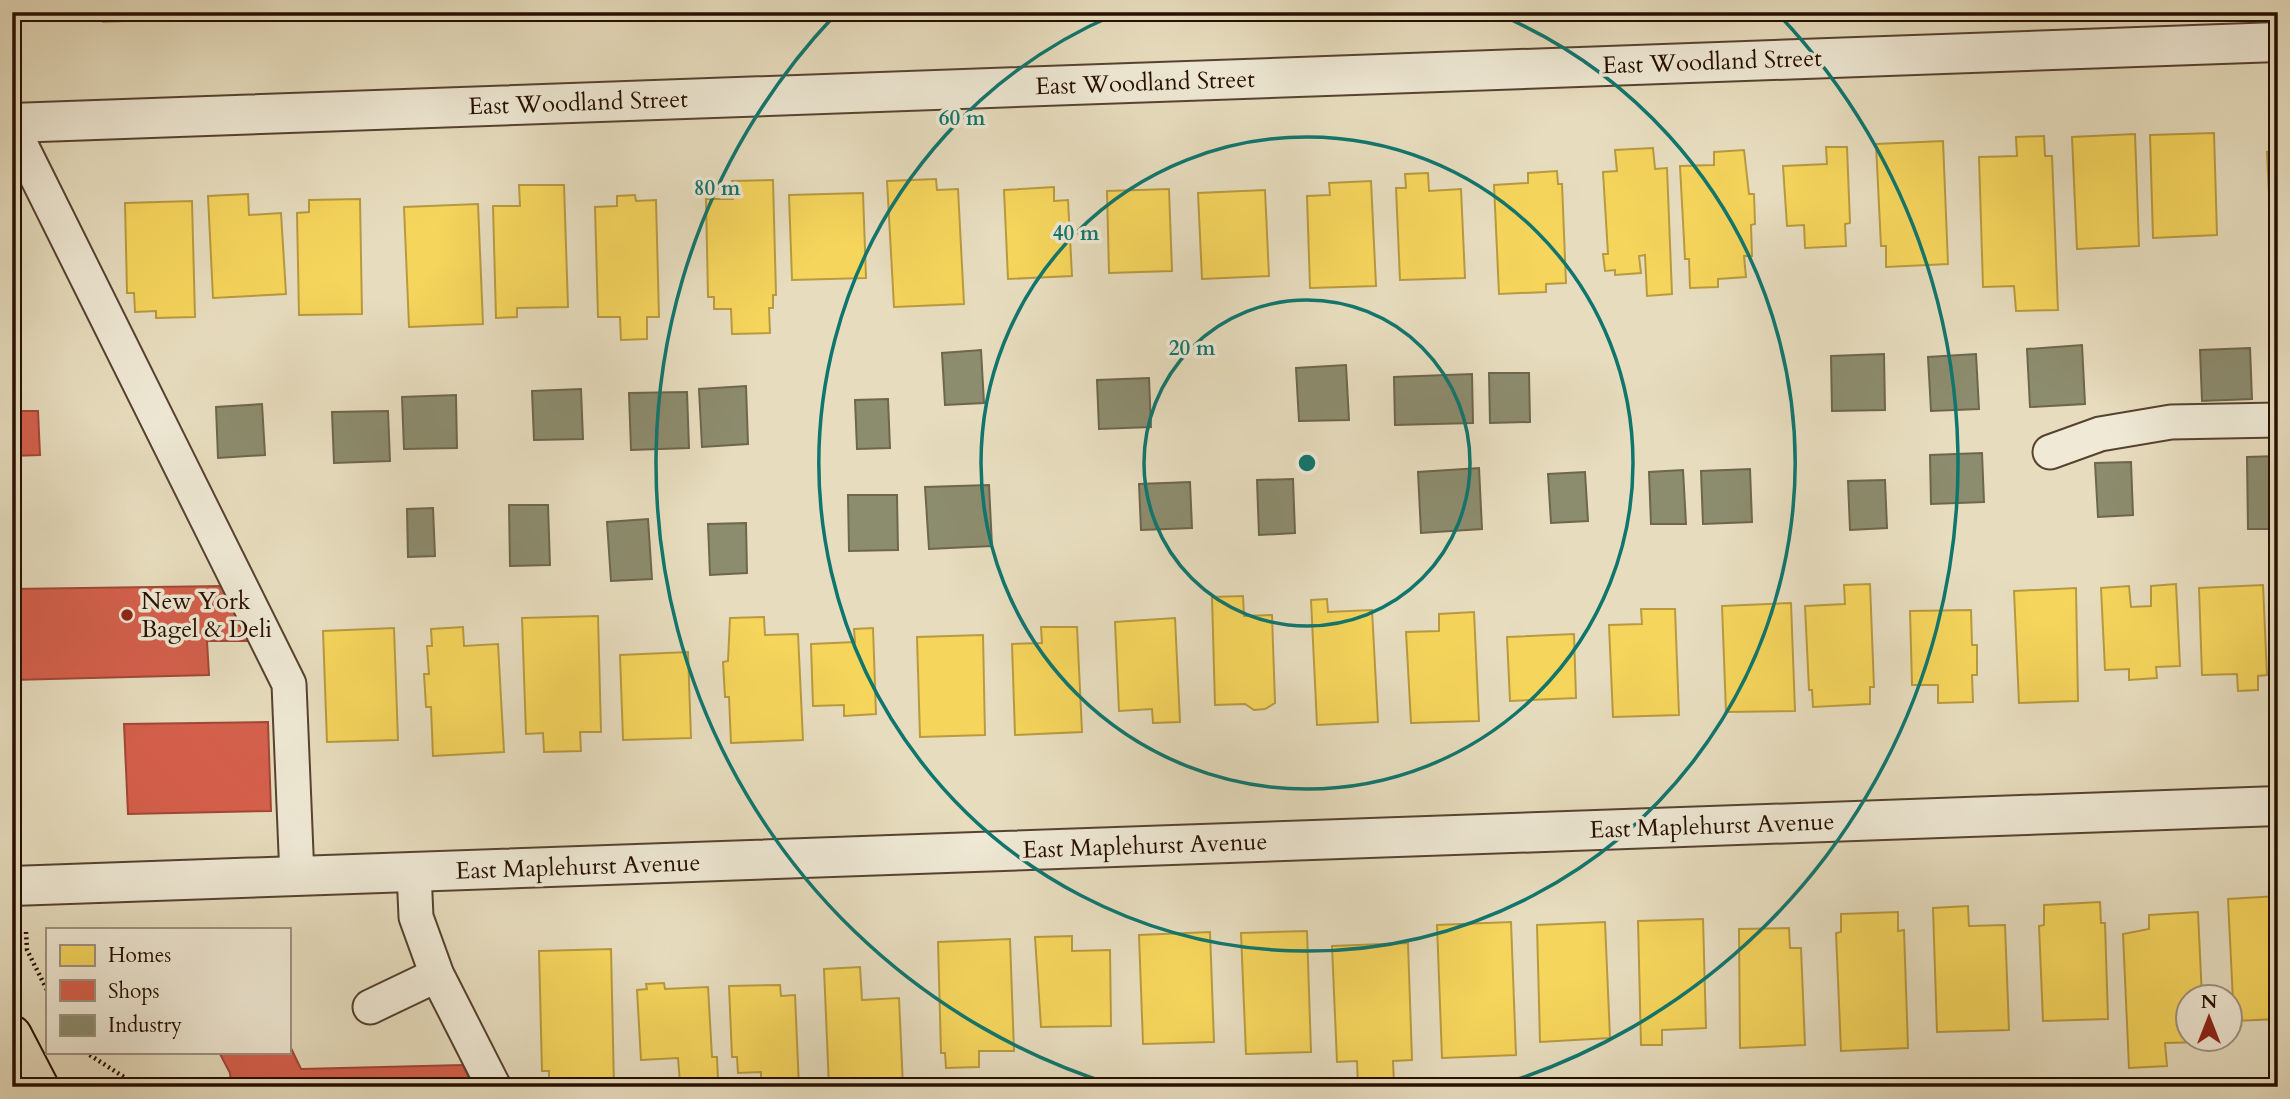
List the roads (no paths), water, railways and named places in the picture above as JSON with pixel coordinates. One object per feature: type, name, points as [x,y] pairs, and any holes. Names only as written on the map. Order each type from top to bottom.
[{"type":"main road","points":[[14,1043],[38,1087]]},
{"type":"street","name":"East Woodland Street","points":[[12,125],[2278,42]]},
{"type":"street","name":"East Maplehurst Avenue","points":[[12,886],[2278,806]]},
{"type":"lane","points":[[12,125],[289,684],[297,877]]},
{"type":"lane","points":[[2050,452],[2100,434],[2171,422],[2278,420]]},
{"type":"lane","points":[[415,873],[416,917],[437,975],[494,1087]]},
{"type":"lane","points":[[370,1007],[437,975]]},
{"type":"place","name":"New York Bagel & Deli","points":[[127,615]]}]
